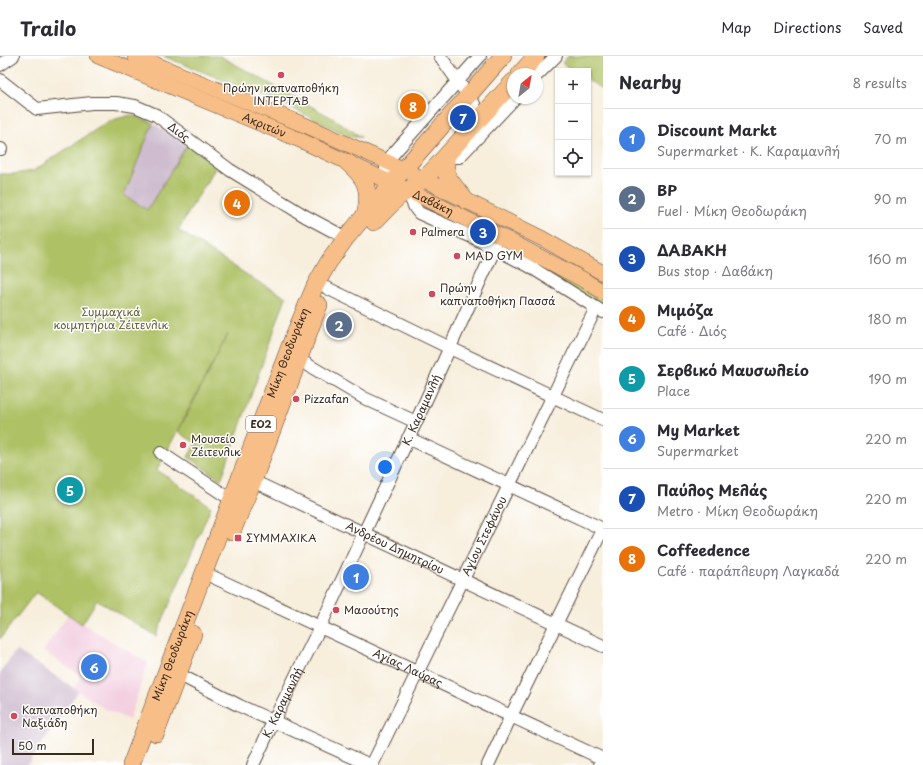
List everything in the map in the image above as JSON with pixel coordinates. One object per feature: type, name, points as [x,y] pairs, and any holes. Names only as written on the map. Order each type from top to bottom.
[{"type":"highway","name":"Μίκη Θεοδωράκη","points":[[131,765],[310,296],[328,263],[346,238],[403,169],[503,56]]},
{"type":"highway","points":[[525,68],[536,56]]},
{"type":"highway","name":"Μίκη Θεοδωράκη","points":[[144,765],[214,577],[253,481],[316,311],[327,288],[351,249],[387,207],[407,190],[424,179],[446,157],[507,89]]},
{"type":"highway","points":[[446,157],[446,172],[448,178],[466,201]]},
{"type":"highway","points":[[347,162],[361,175],[368,188],[365,215]]},
{"type":"main road","name":"Ακριτών","points":[[98,56],[300,140],[391,184],[407,190]]},
{"type":"main road","name":"Ακριτών","points":[[135,56],[307,126],[424,179]]},
{"type":"main road","name":"Δαβάκη","points":[[424,179],[548,242],[603,273]]},
{"type":"main road","name":"Δαβάκη","points":[[407,190],[508,240],[584,280],[603,292]]},
{"type":"street","points":[[0,65],[13,56]]},
{"type":"street","points":[[440,56],[474,104],[476,123]]},
{"type":"street","points":[[391,184],[386,172],[386,162],[480,56]]},
{"type":"street","points":[[543,69],[556,56]]},
{"type":"street","name":"Διός","points":[[0,80],[37,109],[65,105],[116,103],[135,106],[146,110],[156,115],[230,170],[305,216],[346,238]]},
{"type":"street","points":[[446,157],[459,157],[509,104]]},
{"type":"street","name":"Δαβάκη","points":[[407,190],[415,208],[419,213],[496,248],[543,274],[600,310]]},
{"type":"street","name":"Κ. Καραμανλή","points":[[253,765],[320,627],[496,248]]},
{"type":"street","points":[[327,288],[603,420]]},
{"type":"street","name":"Αγίου Στεφάνου","points":[[371,765],[418,673],[462,580],[553,397],[600,310]]},
{"type":"street","points":[[298,359],[364,398],[416,422]]},
{"type":"street","points":[[408,438],[603,528],[488,765]]},
{"type":"street","points":[[161,453],[232,500]]},
{"type":"street","name":"Ανδρέου Δημητρίου","points":[[253,481],[603,646]]},
{"type":"street","name":"Αγίας Λαύρας","points":[[214,577],[603,760]]},
{"type":"street","points":[[178,674],[273,722],[371,765]]},
{"type":"street","points":[[600,765],[603,760]]},
{"type":"shaded area","points":[[153,123],[217,165],[178,230],[124,195]]},
{"type":"shaded area","points":[[68,615],[148,663],[129,720],[105,709],[74,688],[81,676],[43,651]]},
{"type":"shaded area","points":[[16,650],[104,708],[78,691],[27,765],[0,765],[0,673]]},
{"type":"green space","points":[[163,56],[220,56],[334,119],[361,137],[351,137],[283,104]]},
{"type":"green space","points":[[568,56],[603,56],[603,89],[591,82],[591,68],[570,68],[562,63]]},
{"type":"green space","name":"Συμμαχικά κοιμητήρια Ζέιτενλικ","points":[[131,115],[153,123],[124,195],[147,210],[187,145],[217,165],[178,230],[255,280],[286,297],[221,480],[188,457],[196,443],[178,432],[228,334],[157,470],[211,507],[156,636],[97,600],[82,624],[36,592],[0,639],[0,174],[33,171],[109,121]]},
{"type":"green space","points":[[504,246],[603,299],[603,308],[503,249]]},
{"type":"place","name":"Πρώην καπναποθήκη ΙΝΤΕΡΤΑΒ","points":[[281,75]]},
{"type":"place","name":"Coffeedence","points":[[413,106]]},
{"type":"place","name":"Παύλος Μελάς","points":[[463,118]]},
{"type":"place","name":"Μιμόζα","points":[[237,203]]},
{"type":"place","name":"Palmera","points":[[413,232]]},
{"type":"place","name":"ΔΑΒΑΚΗ","points":[[483,232]]},
{"type":"place","name":"MAD GYM","points":[[457,256]]},
{"type":"place","name":"Πρώην καπναποθήκη Πασσά","points":[[432,294]]},
{"type":"place","name":"BP","points":[[339,325]]},
{"type":"place","name":"Pizzafan","points":[[296,399]]},
{"type":"place","name":"Μουσείο Ζέιτενλικ","points":[[183,445]]},
{"type":"place","name":"Σερβικό Μαυσωλείο","points":[[70,490]]},
{"type":"place","name":"ΣΥΜΜΑΧΙΚΑ","points":[[238,538]]},
{"type":"place","name":"Discount Markt","points":[[356,577]]},
{"type":"place","name":"Μασούτης","points":[[336,610]]},
{"type":"place","name":"My Market","points":[[94,667]]},
{"type":"place","name":"Καπναποθήκη Ναξιάδη","points":[[14,716]]}]
